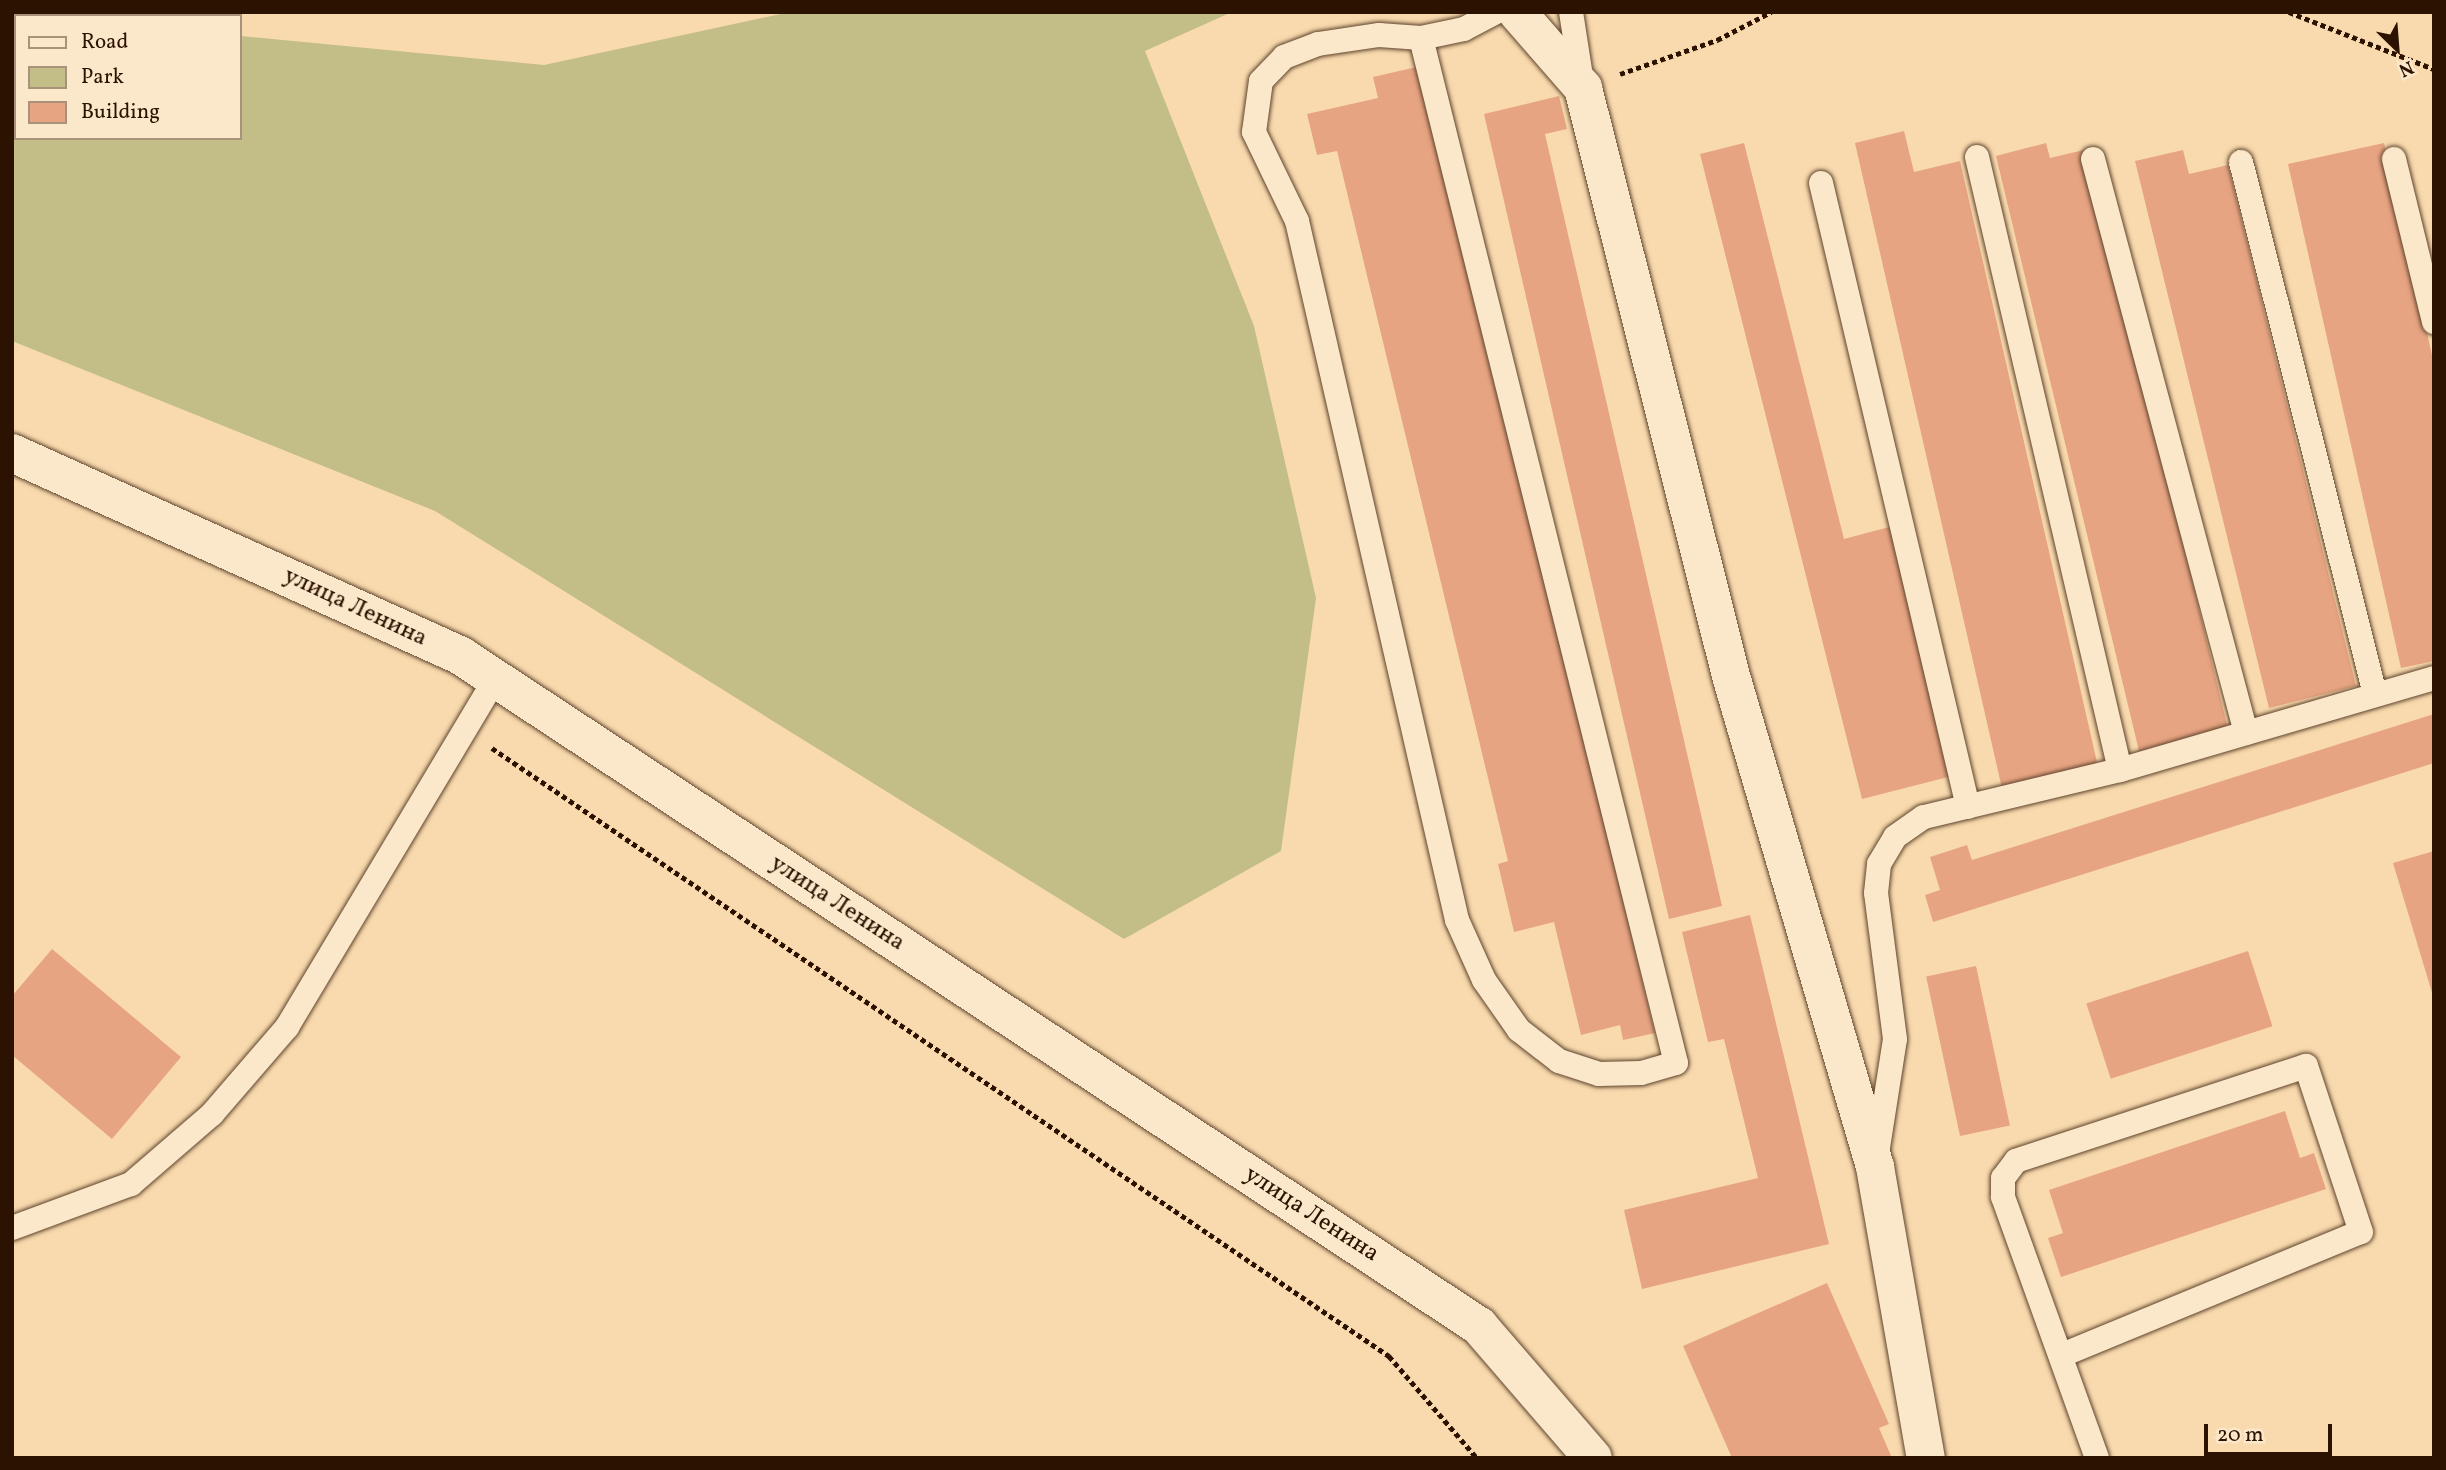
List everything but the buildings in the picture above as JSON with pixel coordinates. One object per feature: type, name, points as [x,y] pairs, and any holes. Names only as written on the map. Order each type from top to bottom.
[{"type":"street","points":[[1517,12],[1583,88],[1731,676],[1875,1167],[1926,1458]]},
{"type":"street","name":"улица Ленина","points":[[12,453],[461,656],[1479,1326],[1593,1458]]},
{"type":"lane","points":[[1421,38],[1676,1063],[1641,1073],[1599,1074],[1559,1061],[1519,1030],[1484,981],[1457,920],[1297,221],[1254,132],[1261,81],[1284,57],[1318,44],[1378,35],[1421,38],[1464,29],[1496,12]]},
{"type":"lane","points":[[1571,12],[1583,88]]},
{"type":"lane","points":[[1977,157],[2120,770]]},
{"type":"lane","points":[[2093,159],[2246,733]]},
{"type":"lane","points":[[2394,159],[2434,322]]},
{"type":"lane","points":[[2241,162],[2375,694]]},
{"type":"lane","points":[[1821,183],[1968,807]]},
{"type":"lane","points":[[1875,1167],[1895,1039],[1876,894],[1879,864],[1895,837],[1924,817],[2120,770],[2434,678]]},
{"type":"lane","points":[[12,1228],[131,1184],[212,1114],[287,1027],[495,679]]},
{"type":"lane","points":[[2062,1355],[2361,1232],[2306,1066],[2016,1161],[2003,1178],[2003,1197],[2097,1458]]},
{"type":"path","points":[[1583,88],[1717,40],[1771,12]]},
{"type":"path","points":[[2289,12],[2434,69]]},
{"type":"path","points":[[465,730],[1389,1356],[1477,1458]]},
{"type":"green space","points":[[790,12],[1232,12],[1145,51],[1254,326],[1316,598],[1281,851],[1124,939],[435,511],[12,341],[12,14],[14,140],[242,140],[242,36],[544,65]]}]
